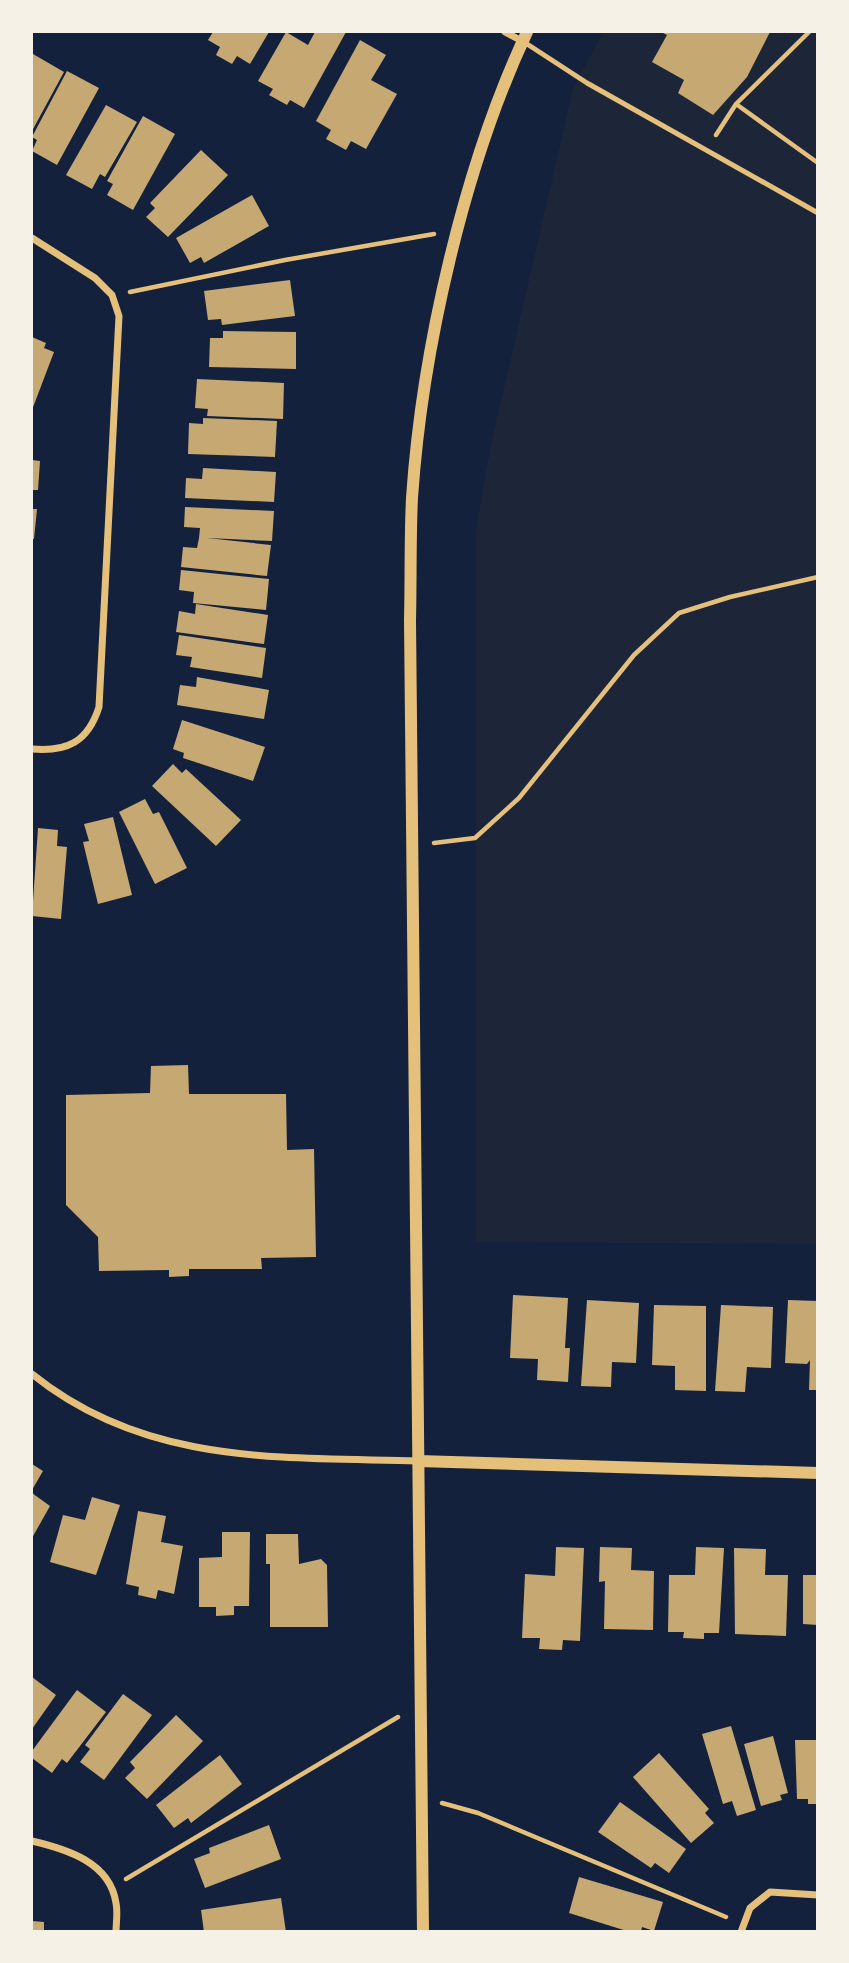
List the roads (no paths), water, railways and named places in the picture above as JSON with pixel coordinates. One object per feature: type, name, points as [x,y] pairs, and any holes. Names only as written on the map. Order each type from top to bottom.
[{"type":"street","points":[[423,1931],[412,846],[412,498],[425,380],[438,313],[470,191],[525,36],[505,32]]},
{"type":"street","points":[[32,238],[95,278],[112,295],[118,316],[99,707],[93,724],[83,738],[69,747],[51,751],[32,748]]},
{"type":"street","points":[[32,1374],[96,1415],[175,1445],[241,1456],[817,1473]]},
{"type":"street","points":[[32,1841],[56,1847],[90,1861],[111,1889],[116,1903],[116,1931]]},
{"type":"street","points":[[741,1929],[750,1908],[770,1892],[817,1895]]},
{"type":"lane","points":[[525,36],[587,83],[817,214]]}]
